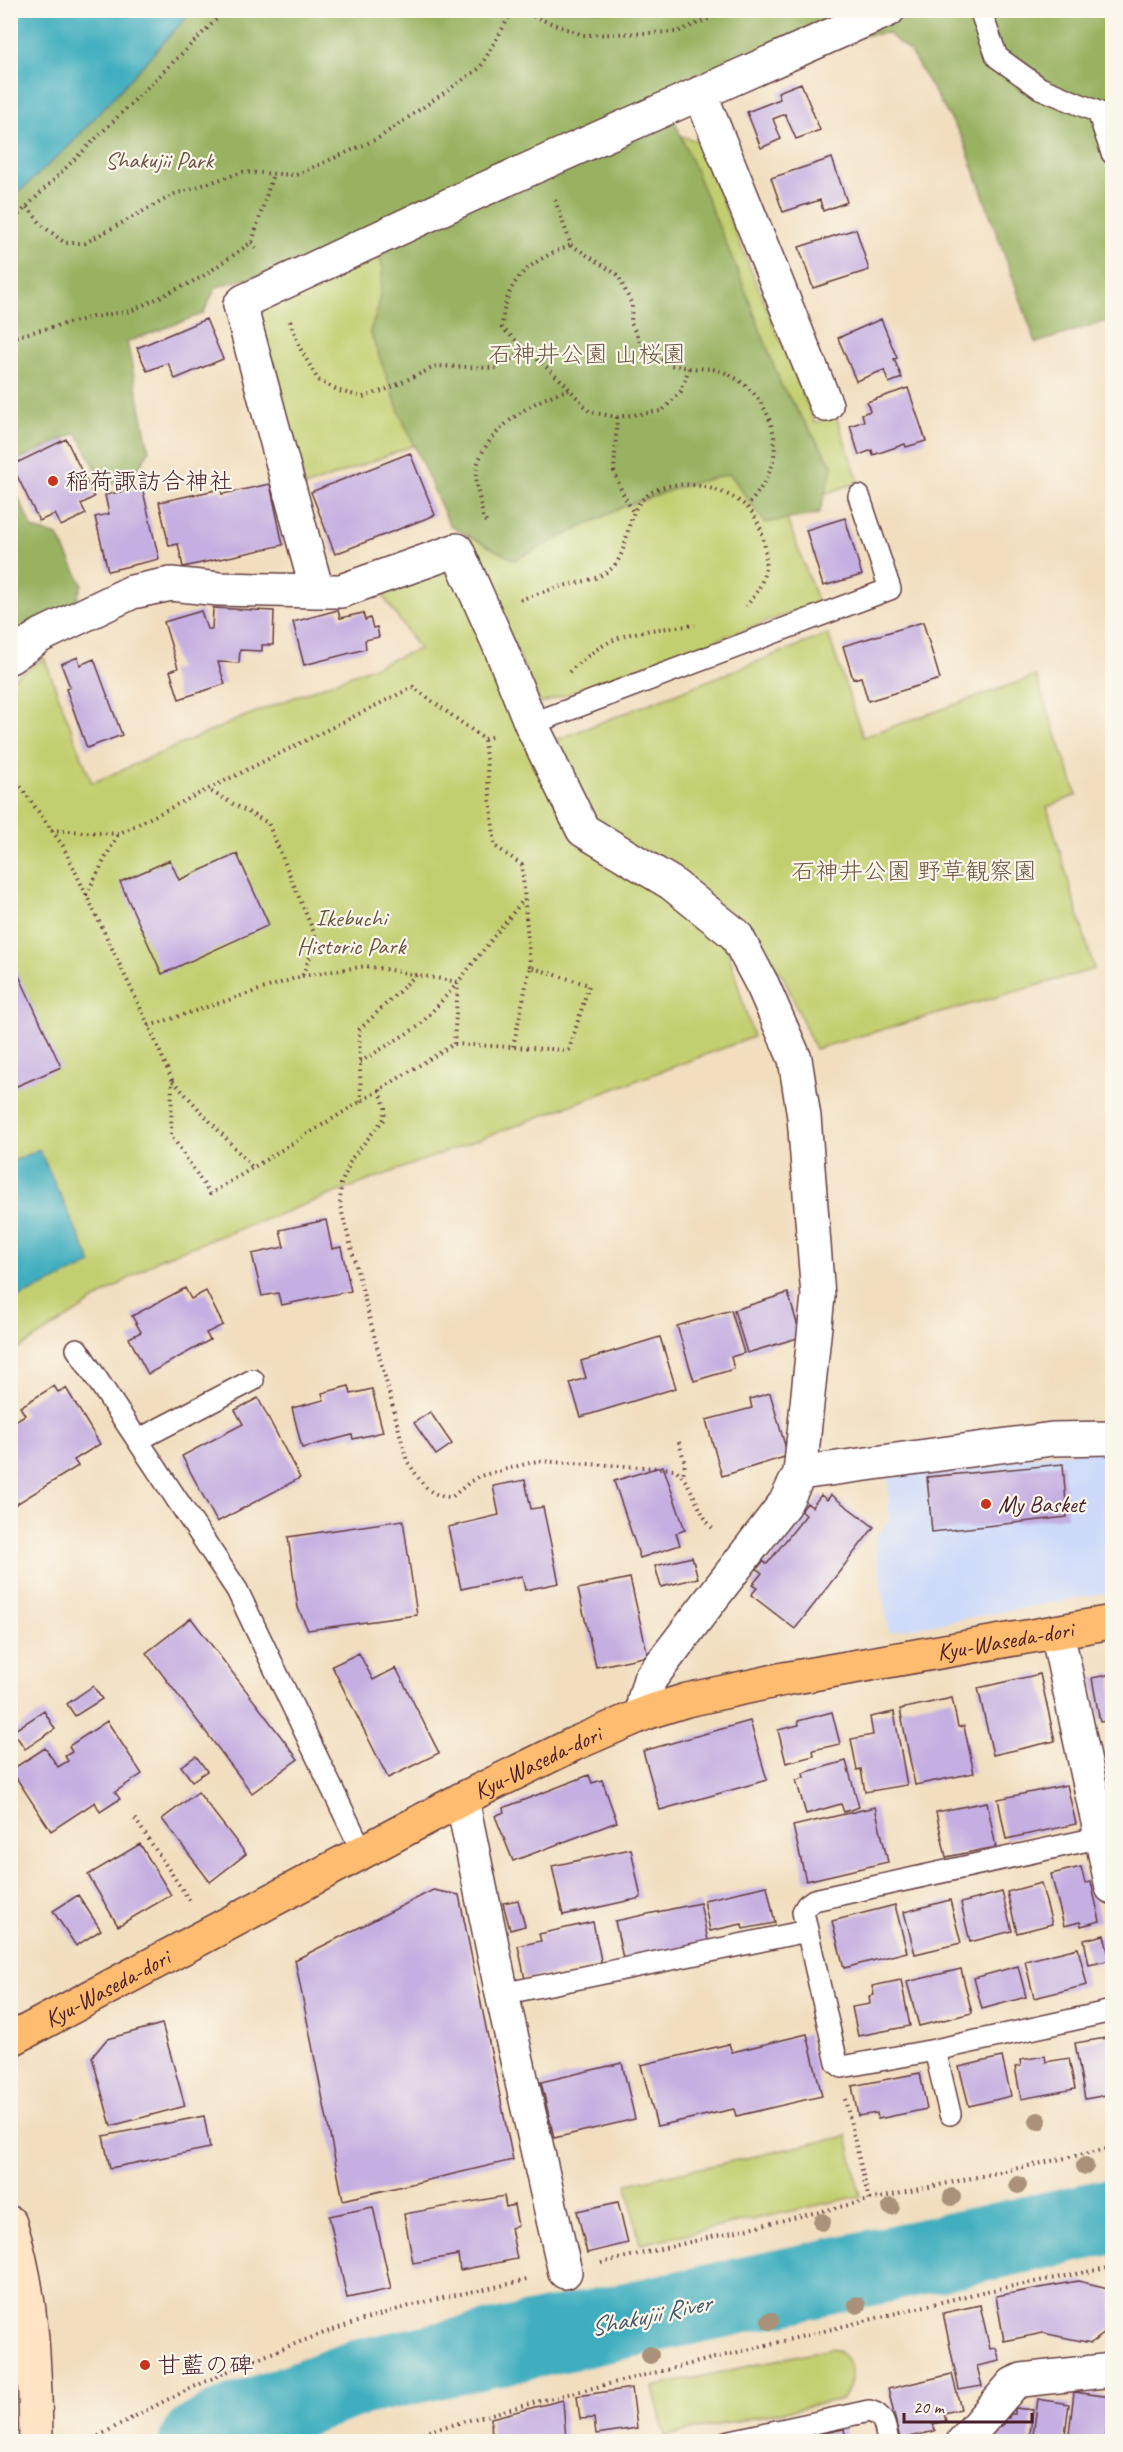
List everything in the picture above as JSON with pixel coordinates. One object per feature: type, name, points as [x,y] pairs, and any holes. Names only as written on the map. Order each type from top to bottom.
[{"type":"main road","name":"Kyu-Waseda-dori","points":[[10,2040],[462,1799],[574,1744],[648,1712],[687,1700],[784,1679],[1113,1622]]},
{"type":"main road","points":[[10,2223],[26,2280],[31,2316],[36,2442]]},
{"type":"street","points":[[317,591],[240,305],[277,285],[473,194],[888,10]]},
{"type":"street","points":[[700,93],[826,405]]},
{"type":"street","points":[[10,657],[40,636],[132,592],[171,584],[219,589],[341,591],[456,550],[531,724],[583,830],[671,883],[736,935],[764,986],[795,1059],[804,1117],[818,1296],[800,1473],[785,1503],[650,1679],[644,1700],[648,1712]]},
{"type":"street","points":[[800,1473],[1052,1439],[1113,1438]]},
{"type":"street","points":[[1056,1632],[1109,1864]]},
{"type":"street","points":[[462,1799],[502,1994],[565,2272]]},
{"type":"street","points":[[963,2442],[1013,2384],[1022,2379],[1113,2370]]},
{"type":"lane","points":[[980,10],[997,57],[1040,88],[1098,112],[1113,153]]},
{"type":"lane","points":[[531,724],[890,589],[859,496]]},
{"type":"lane","points":[[77,1349],[237,1590],[362,1851]]},
{"type":"lane","points":[[138,1440],[253,1380]]},
{"type":"lane","points":[[1109,1864],[814,1900],[803,1912],[837,2063],[847,2068],[1113,2011]]},
{"type":"lane","points":[[502,1994],[807,1931]]},
{"type":"lane","points":[[935,2050],[950,2114]]},
{"type":"lane","points":[[726,2442],[869,2411],[878,2413],[884,2420],[888,2442]]},
{"type":"path","points":[[10,224],[226,10]]},
{"type":"path","points":[[27,207],[43,226],[65,243],[86,243],[175,194],[243,172],[296,175],[377,138],[480,68],[515,10],[583,35],[677,32],[730,10]]},
{"type":"path","points":[[10,334],[17,336],[92,317],[130,312],[202,277],[252,242],[273,174]]},
{"type":"path","points":[[559,211],[571,245],[618,275],[632,305],[631,323],[643,348],[670,365],[717,370],[736,379],[758,398],[770,418],[774,441],[772,466],[764,485],[747,507]]},
{"type":"path","points":[[571,245],[526,268],[506,299],[502,328],[570,390],[590,412],[617,417],[662,411],[681,391],[689,368]]},
{"type":"path","points":[[277,285],[300,348],[318,380],[339,391],[363,397],[385,390],[437,366],[495,368],[526,351]]},
{"type":"path","points":[[491,531],[483,516],[476,473],[483,453],[497,434],[515,416],[537,401],[552,394],[570,390]]},
{"type":"path","points":[[617,417],[614,471],[633,512]]},
{"type":"path","points":[[484,611],[560,586],[592,579],[613,567],[625,545],[633,512],[640,501],[652,491],[663,487],[689,484],[728,495],[747,507],[763,534],[766,558],[765,577],[757,594],[740,611]]},
{"type":"path","points":[[514,590],[518,600]]},
{"type":"path","points":[[531,724],[556,682],[604,643],[643,630],[702,624]]},
{"type":"path","points":[[51,830],[118,834],[413,687],[484,739],[495,846],[522,865],[530,967],[513,1047]]},
{"type":"path","points":[[10,772],[63,846],[149,1026],[172,1080],[254,1169]]},
{"type":"path","points":[[207,789],[268,823],[317,940],[302,976]]},
{"type":"path","points":[[86,895],[118,834]]},
{"type":"path","points":[[360,1062],[419,1026],[458,982],[524,898]]},
{"type":"path","points":[[149,1026],[302,976],[366,966],[458,982]]},
{"type":"path","points":[[172,1080],[171,1135],[210,1194],[454,1044],[569,1050],[589,985],[530,967]]},
{"type":"path","points":[[361,1103],[359,1030],[417,974]]},
{"type":"path","points":[[454,1044],[458,982]]},
{"type":"path","points":[[380,1090],[386,1108],[384,1119],[352,1158],[341,1184],[340,1206],[407,1461],[424,1485],[432,1493],[442,1497],[453,1497],[471,1480],[480,1476],[537,1461],[675,1468],[687,1480],[706,1522],[745,1556]]},
{"type":"path","points":[[679,1442],[685,1464],[682,1476]]},
{"type":"path","points":[[135,1820],[212,1932]]},
{"type":"path","points":[[844,2092],[869,2200]]},
{"type":"path","points":[[388,2442],[544,2400],[982,2292],[1113,2267]]},
{"type":"shaded area","points":[[1102,1449],[1101,1481],[1112,1562],[1112,1592],[889,1632],[874,1540],[889,1520],[888,1473]]},
{"type":"green space","name":"Shakujii Park","points":[[192,11],[1112,11],[1112,319],[1036,343],[963,139],[910,52],[887,33],[807,41],[796,75],[754,84],[673,117],[743,284],[781,385],[833,466],[819,514],[765,523],[730,474],[689,484],[625,506],[514,560],[450,526],[400,414],[370,331],[378,309],[383,268],[376,247],[327,255],[216,287],[203,314],[127,342],[149,451],[130,482],[103,483],[77,433],[11,463],[11,197],[70,145]]},
{"type":"green space","name":"石神井公園 山桜園","points":[[675,134],[697,141],[815,423],[836,416],[859,482],[783,508],[818,603],[540,704],[425,441],[305,487],[257,318],[265,305]]},
{"type":"green space","points":[[10,481],[33,529],[58,536],[82,584],[73,611],[10,652]]},
{"type":"green space","name":"Ikebuchi Historic Park","points":[[435,570],[455,576],[572,838],[688,912],[726,944],[753,1037],[159,1259],[11,1354],[11,680],[44,658],[92,783],[241,718],[419,649],[380,591]]},
{"type":"green space","name":"石神井公園 野草観察園","points":[[828,634],[863,737],[1036,676],[1077,795],[1047,807],[1094,969],[815,1049],[783,976],[735,920],[595,825],[556,740]]},
{"type":"green space","points":[[847,2136],[860,2196],[640,2244],[627,2184]]},
{"type":"green space","points":[[831,2348],[845,2357],[851,2369],[850,2384],[843,2399],[665,2436],[653,2387]]},
{"type":"water","points":[[11,10],[192,11],[70,145],[11,197]]},
{"type":"water","points":[[39,1149],[92,1264],[11,1301],[11,1162]]},
{"type":"building","points":[[801,83],[820,130],[796,139],[785,114],[773,119],[781,139],[761,148],[747,112],[780,99],[778,92]]},
{"type":"building","points":[[832,158],[847,202],[823,211],[820,200],[783,212],[771,178]]},
{"type":"building","points":[[856,229],[869,270],[813,288],[799,247]]},
{"type":"building","points":[[206,319],[223,359],[175,379],[168,363],[147,371],[137,348]]},
{"type":"building","points":[[881,319],[897,358],[894,359],[902,378],[889,383],[884,370],[856,381],[838,338]]},
{"type":"building","points":[[908,388],[926,441],[906,447],[905,444],[873,455],[872,450],[859,455],[850,426],[864,421],[862,414],[870,411],[867,402]]},
{"type":"building","name":"稲荷諏訪合神社","points":[[66,439],[94,497],[81,504],[86,514],[61,526],[55,514],[39,521],[12,465]]},
{"type":"building","points":[[410,453],[435,515],[335,554],[311,492]]},
{"type":"building","points":[[270,484],[283,545],[183,567],[178,544],[169,546],[159,502],[221,489],[222,494]]},
{"type":"building","points":[[142,487],[159,559],[108,571],[95,517],[109,514],[105,495]]},
{"type":"building","points":[[845,518],[862,575],[823,586],[806,530]]},
{"type":"building","points":[[213,608],[274,611],[273,645],[262,645],[262,651],[240,650],[239,663],[218,662],[225,684],[179,699],[170,671],[178,668],[164,622],[201,611],[207,629],[212,629]]},
{"type":"building","points":[[338,610],[340,618],[363,613],[365,620],[370,618],[373,628],[377,627],[379,637],[365,640],[366,649],[304,665],[293,622]]},
{"type":"building","points":[[923,622],[940,679],[868,701],[861,677],[853,679],[843,646]]},
{"type":"building","points":[[78,657],[80,665],[94,659],[122,735],[87,748],[66,689],[70,687],[61,664]]},
{"type":"building","points":[[237,854],[269,925],[162,974],[120,882],[170,860],[179,880]]},
{"type":"building","points":[[10,956],[61,1067],[10,1089]]},
{"type":"building","points":[[326,1220],[332,1249],[341,1247],[351,1291],[281,1305],[278,1293],[262,1296],[252,1254],[284,1247],[280,1230]]},
{"type":"building","points":[[185,1288],[191,1299],[206,1291],[223,1325],[206,1333],[210,1340],[148,1374],[129,1338],[141,1332],[132,1316]]},
{"type":"building","points":[[788,1293],[801,1337],[747,1353],[734,1310]]},
{"type":"building","points":[[731,1310],[744,1353],[731,1357],[734,1369],[694,1381],[677,1326]]},
{"type":"building","points":[[660,1337],[676,1388],[581,1417],[570,1383],[586,1378],[581,1361]]},
{"type":"building","points":[[54,1386],[58,1392],[66,1388],[100,1444],[74,1460],[78,1466],[10,1508],[10,1424],[25,1415],[20,1407]]},
{"type":"building","points":[[349,1386],[351,1394],[372,1389],[383,1432],[353,1439],[352,1435],[302,1448],[292,1408],[324,1400],[322,1393]]},
{"type":"building","points":[[770,1393],[788,1456],[722,1476],[706,1420],[752,1408],[750,1399]]},
{"type":"building","points":[[258,1398],[300,1478],[217,1522],[182,1456],[243,1424],[235,1410]]},
{"type":"building","points":[[430,1412],[452,1444],[436,1455],[414,1423]]},
{"type":"building","points":[[1063,1464],[1067,1517],[932,1532],[927,1477]]},
{"type":"building","points":[[663,1466],[685,1530],[676,1533],[680,1545],[640,1558],[614,1481]]},
{"type":"building","points":[[525,1480],[531,1509],[543,1507],[559,1583],[525,1590],[522,1576],[461,1589],[448,1527],[499,1515],[493,1486]]},
{"type":"building","points":[[821,1495],[827,1500],[831,1495],[874,1527],[795,1629],[751,1595],[757,1588],[752,1585],[762,1573],[757,1569],[763,1561],[767,1564],[806,1515],[801,1511],[807,1503],[812,1507]]},
{"type":"building","points":[[403,1520],[417,1615],[308,1630],[298,1608],[288,1537]]},
{"type":"building","points":[[692,1557],[698,1578],[661,1587],[655,1566]]},
{"type":"building","points":[[630,1578],[648,1656],[596,1667],[578,1589]]},
{"type":"building","points":[[191,1618],[298,1759],[252,1793],[146,1653]]},
{"type":"building","points":[[359,1653],[373,1680],[396,1668],[439,1753],[388,1778],[332,1666]]},
{"type":"building","points":[[1040,1674],[1055,1741],[993,1755],[978,1688]]},
{"type":"building","points":[[1112,1674],[1112,1720],[1100,1722],[1092,1678]]},
{"type":"building","points":[[93,1686],[102,1699],[75,1716],[67,1704]]},
{"type":"building","points":[[952,1698],[958,1727],[964,1726],[974,1773],[915,1785],[900,1709]]},
{"type":"building","points":[[44,1711],[55,1729],[25,1749],[13,1731]]},
{"type":"building","points":[[832,1712],[840,1744],[813,1750],[814,1756],[786,1763],[778,1730],[799,1725],[798,1721]]},
{"type":"building","points":[[894,1712],[907,1785],[865,1792],[861,1769],[857,1770],[851,1739],[873,1735],[870,1717]]},
{"type":"building","points":[[107,1721],[142,1774],[115,1792],[120,1799],[100,1812],[95,1802],[51,1831],[11,1770],[45,1748],[58,1767],[68,1761],[65,1756],[72,1752],[69,1746]]},
{"type":"building","points":[[750,1721],[767,1780],[660,1810],[643,1751]]},
{"type":"building","points":[[196,1756],[207,1771],[192,1781],[181,1766]]},
{"type":"building","points":[[846,1761],[859,1807],[844,1812],[841,1804],[806,1814],[796,1780],[804,1778],[803,1773]]},
{"type":"building","points":[[589,1775],[592,1783],[602,1780],[617,1822],[513,1861],[495,1816],[504,1812],[503,1808]]},
{"type":"building","points":[[1067,1785],[1076,1824],[1006,1839],[998,1799]]},
{"type":"building","points":[[198,1792],[246,1854],[210,1882],[162,1819]]},
{"type":"building","points":[[987,1802],[996,1847],[946,1857],[936,1812]]},
{"type":"building","points":[[875,1807],[888,1862],[806,1881],[793,1826]]},
{"type":"building","points":[[140,1844],[171,1895],[118,1926],[88,1875]]},
{"type":"building","points":[[631,1849],[641,1898],[563,1915],[552,1866]]},
{"type":"building","points":[[1081,1867],[1085,1883],[1091,1882],[1100,1921],[1081,1926],[1080,1922],[1064,1926],[1051,1874]]},
{"type":"building","points":[[1041,1883],[1052,1924],[1017,1933],[1007,1892]]},
{"type":"building","points":[[767,1886],[775,1923],[743,1929],[742,1924],[710,1931],[704,1900]]},
{"type":"building","points":[[433,1890],[459,1895],[513,2160],[343,2200],[295,1960]]},
{"type":"building","points":[[1002,1892],[1012,1931],[970,1942],[961,1903]]},
{"type":"building","points":[[78,1895],[101,1930],[76,1946],[53,1911]]},
{"type":"building","points":[[518,1900],[525,1926],[510,1930],[503,1903]]},
{"type":"building","points":[[950,1900],[961,1943],[915,1954],[904,1912]]},
{"type":"building","points":[[700,1903],[709,1945],[624,1963],[615,1921]]},
{"type":"building","points":[[895,1905],[907,1952],[844,1968],[832,1921]]},
{"type":"building","points":[[593,1922],[602,1965],[525,1979],[518,1946],[541,1941],[539,1934]]},
{"type":"building","points":[[1104,1935],[1110,1960],[1089,1965],[1084,1940]]},
{"type":"building","points":[[1078,1948],[1087,1985],[1034,1998],[1025,1961]]},
{"type":"building","points":[[1018,1966],[1026,1997],[982,2009],[974,1978]]},
{"type":"building","points":[[961,1969],[972,2013],[919,2026],[907,1982]]},
{"type":"building","points":[[901,1980],[910,2026],[858,2036],[852,2007],[870,2004],[869,1996],[874,1995],[872,1986]]},
{"type":"building","points":[[162,2024],[185,2106],[111,2126],[92,2057],[107,2039]]},
{"type":"building","points":[[807,2034],[822,2096],[736,2116],[734,2109],[657,2126],[641,2065],[729,2044],[732,2052]]},
{"type":"building","points":[[1112,2037],[1112,2094],[1085,2099],[1075,2043]]},
{"type":"building","points":[[1045,2056],[1046,2062],[1069,2058],[1075,2089],[1021,2099],[1015,2067],[1021,2066],[1020,2060]]},
{"type":"building","points":[[1002,2057],[1011,2096],[969,2106],[959,2067]]},
{"type":"building","points":[[622,2063],[635,2119],[554,2138],[541,2082]]},
{"type":"building","points":[[920,2073],[927,2109],[878,2119],[877,2113],[858,2116],[852,2086]]},
{"type":"building","points":[[204,2116],[210,2148],[110,2168],[103,2136]]},
{"type":"building","points":[[504,2196],[506,2207],[514,2205],[518,2226],[511,2228],[517,2259],[460,2270],[458,2255],[413,2263],[404,2214]]},
{"type":"building","points":[[618,2202],[628,2243],[587,2253],[577,2211]]},
{"type":"building","points":[[373,2207],[391,2289],[347,2298],[329,2216]]},
{"type":"building","points":[[1078,2281],[1104,2287],[1112,2293],[1112,2328],[1091,2343],[1043,2333],[1004,2341],[996,2296]]},
{"type":"building","points":[[980,2305],[990,2349],[996,2348],[1000,2361],[977,2366],[982,2386],[959,2390],[943,2313]]},
{"type":"building","points":[[952,2374],[961,2409],[944,2413],[946,2421],[933,2424],[935,2431],[900,2439],[888,2389]]},
{"type":"building","points":[[632,2388],[637,2428],[596,2434],[594,2418],[580,2419],[577,2396]]},
{"type":"building","points":[[1074,2392],[1111,2397],[1105,2442],[1068,2442]]},
{"type":"building","points":[[1038,2399],[1069,2404],[1064,2442],[1032,2442]]},
{"type":"building","points":[[563,2400],[566,2440],[492,2441],[491,2418]]},
{"type":"building","points":[[1015,2408],[1033,2410],[1029,2442],[988,2442],[988,2436],[1004,2424],[1005,2418],[1009,2418],[1010,2414],[1015,2414]]},
{"type":"building","points":[[844,2429],[847,2442],[822,2442],[820,2434]]},
{"type":"waterway","name":"Shakujii River","points":[[197,2442],[221,2428],[357,2378],[1112,2216]]},
{"type":"place","name":"稲荷諏訪合神社","points":[[53,481]]},
{"type":"place","name":"My Basket","points":[[986,1504]]},
{"type":"place","name":"甘藍の碑","points":[[145,2365]]}]
